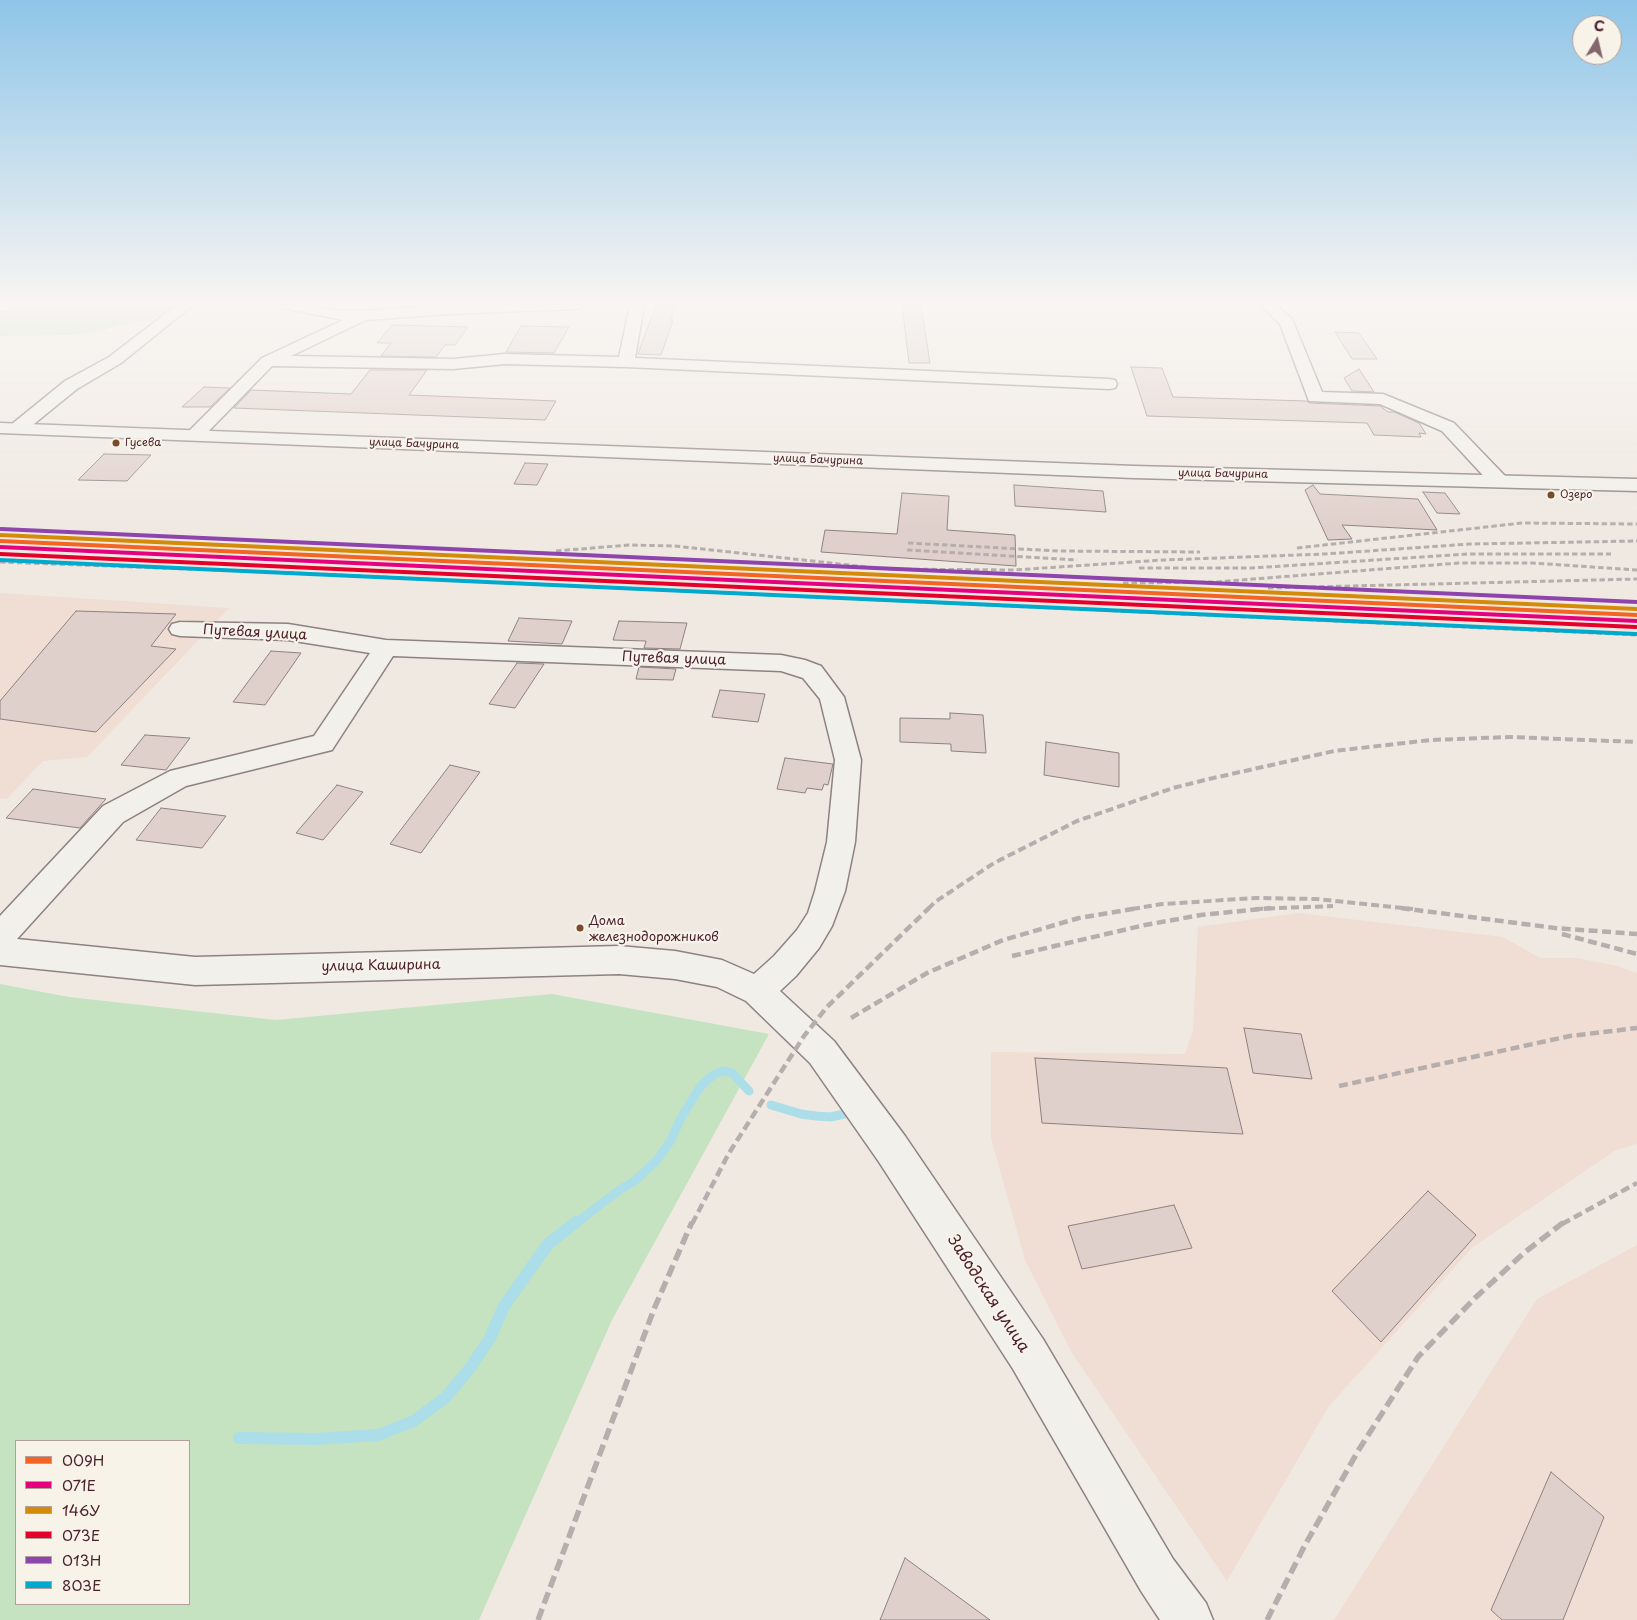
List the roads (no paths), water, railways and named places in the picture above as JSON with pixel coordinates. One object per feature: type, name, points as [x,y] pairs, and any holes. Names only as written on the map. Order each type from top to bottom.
[{"type":"street","points":[[9,428],[80,381]]},
{"type":"street","points":[[194,435],[248,381]]},
{"type":"street","points":[[1034,381],[1109,384]]},
{"type":"street","points":[[1309,381],[1316,398],[1361,397],[1383,399],[1448,428],[1498,480]]},
{"type":"street","name":"улица Бачурина","points":[[9,428],[1134,472],[1637,485]]},
{"type":"street","name":"Путевая улица","points":[[180,629],[288,632],[386,648],[781,663],[797,666],[812,672],[832,697],[840,724],[848,760],[846,810],[830,891],[821,917],[808,939],[784,966],[757,991]]},
{"type":"street","points":[[0,937],[113,814],[179,778],[323,743],[386,648]]},
{"type":"street","name":"улица Каширина","points":[[0,951],[195,971],[619,960],[675,965],[722,974],[757,991]]},
{"type":"street","name":"Заводская улица","points":[[757,991],[822,1052],[892,1148],[1028,1354],[1157,1576],[1189,1620]]},
{"type":"waterway","points":[[575,1224],[618,1191],[636,1180],[657,1160],[671,1140],[681,1118],[700,1087],[707,1080],[715,1074],[724,1071],[732,1073],[749,1091]]},
{"type":"waterway","points":[[771,1105],[801,1114],[816,1116],[831,1117],[844,1114]]},
{"type":"waterway","points":[[239,1438],[316,1439],[378,1435],[414,1421],[446,1397],[470,1368],[490,1338],[504,1306],[548,1244],[576,1222]]},
{"type":"railway","points":[[1297,548],[1522,523],[1637,524]]},
{"type":"railway","points":[[889,569],[1014,570],[1163,560],[1325,554],[1470,544],[1637,541]]},
{"type":"railway","points":[[908,543],[1058,551],[1200,552]]},
{"type":"railway","points":[[556,551],[629,545],[675,546],[867,567]]},
{"type":"railway","points":[[907,550],[1077,560]]},
{"type":"railway","points":[[1139,568],[1252,568],[1468,554],[1611,554]]},
{"type":"railway","points":[[0,562],[295,573],[1637,635]]},
{"type":"railway","points":[[1123,583],[1215,582],[1459,563],[1533,563],[1637,570]]},
{"type":"railway","points":[[1268,588],[1637,579]]},
{"type":"railway","points":[[929,908],[935,902],[994,863],[1077,821],[1173,788],[1209,779],[1334,751],[1431,740],[1510,737],[1637,742]]},
{"type":"railway","points":[[1132,909],[1162,904],[1257,898],[1316,899],[1413,909]]},
{"type":"railway","points":[[1265,909],[1333,906]]},
{"type":"railway","points":[[692,1224],[729,1153],[804,1036],[827,1007],[929,908]]},
{"type":"railway","points":[[851,1018],[927,973],[1003,940],[1079,918],[1139,908]]},
{"type":"railway","points":[[1265,909],[1271,908]]},
{"type":"railway","points":[[1401,908],[1555,928],[1637,934]]},
{"type":"railway","points":[[1255,909],[1265,909]]},
{"type":"railway","points":[[1012,956],[1145,925],[1201,915],[1265,909]]},
{"type":"railway","points":[[1562,934],[1637,954]]},
{"type":"railway","points":[[1339,1086],[1570,1036],[1637,1028]]},
{"type":"railway","points":[[1562,1224],[1637,1183]]},
{"type":"railway","points":[[538,1620],[654,1309],[692,1222]]},
{"type":"railway","points":[[1267,1620],[1305,1545],[1358,1451],[1418,1357],[1475,1298],[1525,1252],[1564,1222]]},
{"type":"place","name":"Гусева","points":[[116,443]]},
{"type":"place","name":"Озеро","points":[[1551,495]]},
{"type":"place","name":"Дома железнодорожников","points":[[580,928]]}]
